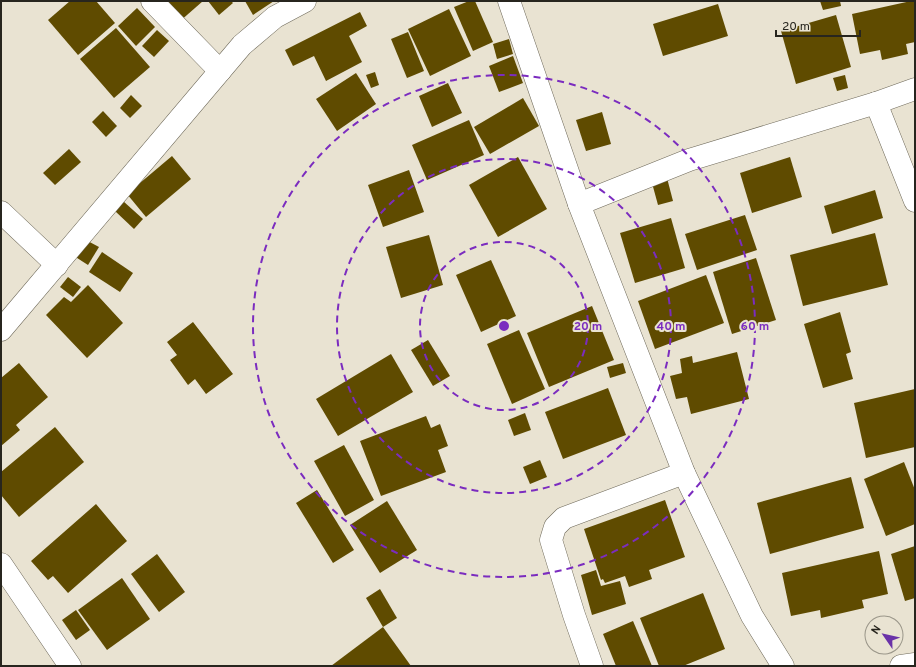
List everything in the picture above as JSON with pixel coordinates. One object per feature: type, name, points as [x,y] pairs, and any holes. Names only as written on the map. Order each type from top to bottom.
[{"type":"street","points":[[152,1],[220,71]]},
{"type":"street","points":[[1,330],[58,265],[242,45],[275,17],[305,1]]},
{"type":"street","points":[[510,1],[579,204],[684,473],[752,616],[783,666]]},
{"type":"street","points":[[579,204],[688,160],[876,103],[915,89]]},
{"type":"street","points":[[876,103],[915,201]]},
{"type":"street","points":[[1,212],[58,265]]},
{"type":"street","points":[[592,666],[551,540],[555,527],[564,518],[684,473]]},
{"type":"street","points":[[1,564],[70,666]]},
{"type":"street","points":[[901,666],[915,664]]},
{"type":"building","points":[[70,1],[96,1],[115,23],[78,55],[48,20]]},
{"type":"building","points":[[161,1],[203,1],[179,22]]},
{"type":"building","points":[[208,1],[231,1],[233,3],[219,15]]},
{"type":"building","points":[[245,1],[274,1],[253,15]]},
{"type":"building","points":[[469,1],[475,1],[493,42],[473,51],[454,7]]},
{"type":"building","points":[[820,1],[840,1],[841,6],[823,10]]},
{"type":"building","points":[[915,1],[915,42],[906,44],[908,54],[882,60],[880,50],[860,54],[852,14]]},
{"type":"building","points":[[718,4],[728,36],[663,56],[653,24]]},
{"type":"building","points":[[137,8],[155,27],[136,46],[118,26]]},
{"type":"building","points":[[449,9],[471,56],[430,76],[408,29]]},
{"type":"building","points":[[360,12],[367,26],[349,36],[362,62],[326,81],[314,56],[293,66],[285,50]]},
{"type":"building","points":[[836,15],[851,67],[796,84],[781,31]]},
{"type":"building","points":[[116,28],[150,67],[114,98],[80,59]]},
{"type":"building","points":[[157,30],[169,41],[154,57],[142,46]]},
{"type":"building","points":[[408,32],[424,71],[407,78],[391,39]]},
{"type":"building","points":[[509,39],[513,54],[497,59],[493,44]]},
{"type":"building","points":[[513,56],[523,83],[499,92],[489,66]]},
{"type":"building","points":[[375,72],[379,85],[371,88],[366,75]]},
{"type":"building","points":[[356,73],[376,104],[337,131],[316,99]]},
{"type":"building","points":[[845,75],[848,88],[837,91],[833,78]]},
{"type":"building","points":[[448,83],[462,113],[432,127],[419,96]]},
{"type":"building","points":[[131,95],[142,106],[130,118],[120,108]]},
{"type":"building","points":[[523,98],[539,126],[490,154],[474,127]]},
{"type":"building","points":[[103,111],[117,126],[106,137],[92,122]]},
{"type":"building","points":[[602,112],[611,144],[586,151],[576,120]]},
{"type":"building","points":[[469,120],[484,155],[427,180],[412,145]]},
{"type":"building","points":[[69,149],[81,162],[55,185],[43,173]]},
{"type":"building","points":[[172,156],[191,179],[146,217],[127,194]]},
{"type":"building","points":[[518,157],[547,209],[498,237],[469,185]]},
{"type":"building","points":[[790,157],[802,197],[752,213],[740,173]]},
{"type":"building","points":[[409,170],[424,212],[383,227],[368,185]]},
{"type":"building","points":[[667,178],[673,201],[658,205],[652,183]]},
{"type":"building","points":[[875,190],[883,218],[832,234],[824,206]]},
{"type":"building","points":[[123,201],[143,219],[134,229],[115,211]]},
{"type":"building","points":[[745,215],[757,250],[697,270],[685,234]]},
{"type":"building","points":[[671,218],[685,268],[635,283],[620,233]]},
{"type":"building","points":[[875,233],[888,285],[803,306],[790,255]]},
{"type":"building","points":[[429,235],[443,285],[401,298],[386,247]]},
{"type":"building","points":[[84,239],[99,247],[88,265],[74,256]]},
{"type":"building","points":[[102,252],[133,273],[120,292],[89,272]]},
{"type":"building","points":[[756,258],[776,320],[732,334],[713,272]]},
{"type":"building","points":[[491,260],[516,316],[481,332],[456,275]]},
{"type":"building","points":[[706,275],[724,323],[655,349],[638,301]]},
{"type":"building","points":[[68,277],[81,287],[73,297],[60,287]]},
{"type":"building","points":[[88,285],[123,323],[87,358],[46,315],[64,297],[71,302]]},
{"type":"building","points":[[592,306],[614,360],[549,387],[527,333]]},
{"type":"building","points":[[840,312],[851,352],[846,354],[853,379],[823,388],[804,324]]},
{"type":"building","points":[[193,322],[233,374],[206,394],[195,379],[188,385],[170,360],[177,355],[167,342]]},
{"type":"building","points":[[519,330],[545,389],[512,404],[487,344]]},
{"type":"building","points":[[428,340],[450,376],[433,386],[411,350]]},
{"type":"building","points":[[737,352],[749,399],[691,414],[687,397],[676,399],[670,376],[682,373],[680,359],[692,356],[693,363]]},
{"type":"building","points":[[391,354],[413,392],[338,436],[316,399]]},
{"type":"building","points":[[19,363],[48,397],[16,425],[20,430],[1,446],[1,378]]},
{"type":"building","points":[[623,363],[626,373],[610,378],[607,367]]},
{"type":"building","points":[[608,388],[626,435],[563,459],[545,412]]},
{"type":"building","points":[[915,389],[915,447],[866,458],[854,403]]},
{"type":"building","points":[[525,413],[531,430],[514,436],[508,420]]},
{"type":"building","points":[[426,416],[431,428],[440,424],[448,446],[438,450],[446,472],[381,496],[360,441]]},
{"type":"building","points":[[55,427],[84,462],[19,517],[1,495],[1,472]]},
{"type":"building","points":[[344,445],[374,500],[345,516],[314,461]]},
{"type":"building","points":[[540,460],[547,477],[530,484],[523,467]]},
{"type":"building","points":[[904,462],[915,490],[915,524],[886,536],[864,479]]},
{"type":"building","points":[[851,477],[864,528],[770,554],[757,503]]},
{"type":"building","points":[[317,490],[354,550],[333,563],[296,503]]},
{"type":"building","points":[[665,500],[685,557],[649,570],[652,579],[629,587],[625,576],[605,583],[603,579],[601,580],[584,529]]},
{"type":"building","points":[[387,501],[417,550],[380,573],[350,525]]},
{"type":"building","points":[[96,504],[127,541],[68,593],[53,576],[48,580],[31,561]]},
{"type":"building","points":[[915,546],[915,598],[905,601],[891,554]]},
{"type":"building","points":[[879,551],[888,594],[862,600],[864,608],[821,618],[820,610],[791,616],[782,573]]},
{"type":"building","points":[[157,554],[185,592],[159,612],[131,574]]},
{"type":"building","points":[[596,570],[601,586],[620,581],[626,604],[592,615],[581,575]]},
{"type":"building","points":[[122,578],[150,619],[107,650],[78,610]]},
{"type":"building","points":[[380,589],[397,618],[383,627],[366,598]]},
{"type":"building","points":[[703,593],[725,649],[683,666],[659,666],[640,618]]},
{"type":"building","points":[[76,610],[90,630],[76,640],[62,620]]},
{"type":"building","points":[[633,621],[652,666],[616,666],[603,634]]},
{"type":"building","points":[[383,627],[411,666],[331,666]]}]
